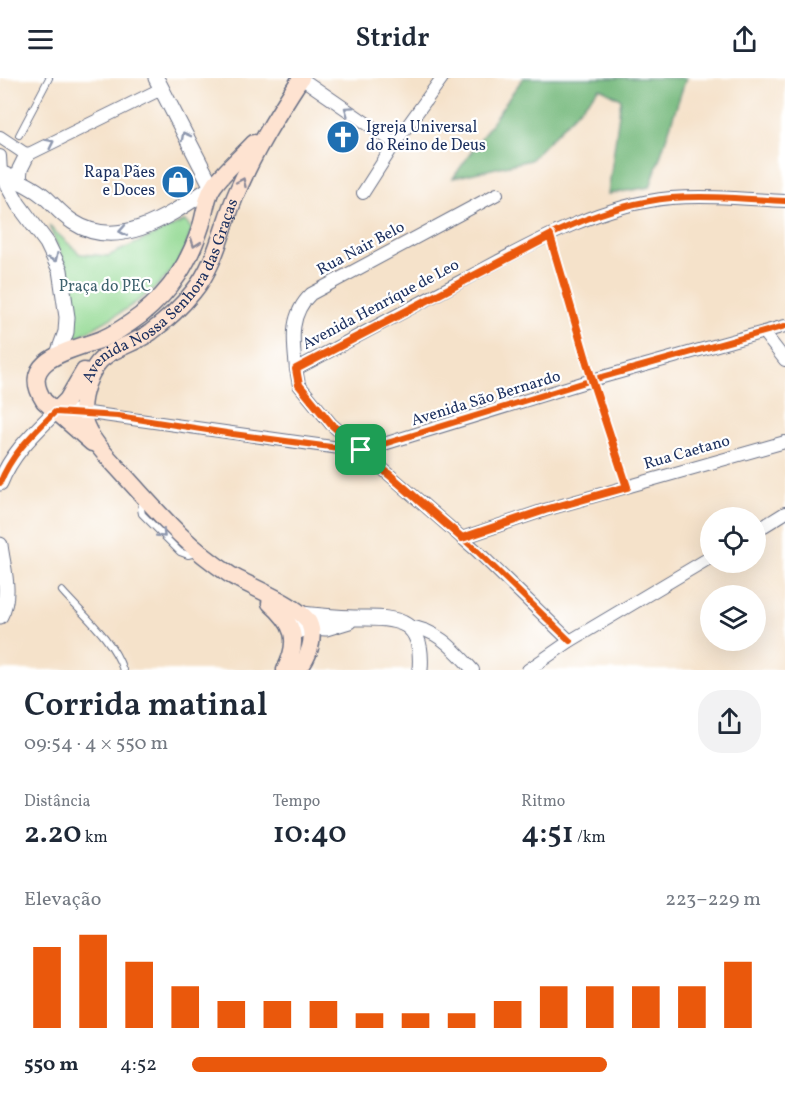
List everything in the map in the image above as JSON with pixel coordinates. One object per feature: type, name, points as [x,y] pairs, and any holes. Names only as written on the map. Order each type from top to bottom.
[{"type":"main road","name":"Avenida Nossa Senhora das Graças","points":[[298,624],[256,589],[198,552],[144,498],[92,437],[82,412],[82,401],[87,383],[104,356],[138,340],[171,316],[201,281],[214,256],[236,195],[269,127],[301,78]]},
{"type":"main road","name":"Avenida Nossa Senhora das Graças","points":[[107,455],[44,401],[37,385],[38,375],[42,367],[58,354],[104,338],[129,324],[162,296],[182,273],[195,246],[212,188],[269,127]]},
{"type":"main road","points":[[212,188],[217,197],[218,213],[214,256]]},
{"type":"main road","points":[[55,412],[67,400],[88,366],[104,356]]},
{"type":"main road","points":[[285,670],[292,656],[298,624]]},
{"type":"main road","points":[[298,624],[310,648],[298,670]]},
{"type":"street","points":[[301,78],[395,143]]},
{"type":"street","points":[[363,194],[395,143],[442,78]]},
{"type":"street","points":[[1,173],[18,180],[44,197],[73,222],[88,230],[104,233],[121,233],[144,227],[212,188],[158,83],[27,155],[20,169],[18,180]]},
{"type":"street","points":[[0,137],[27,155]]},
{"type":"street","points":[[0,156],[1,173],[18,204],[54,256],[63,286],[67,317],[66,332],[58,354]]},
{"type":"street","name":"Rua Nair Belo","points":[[296,369],[292,332],[294,321],[302,302],[311,294],[497,194]]},
{"type":"street","name":"Avenida Henríque de Leo","points":[[570,641],[462,538],[331,424],[299,385],[296,369],[550,236],[596,216],[670,198],[704,197],[785,201]]},
{"type":"street","points":[[34,226],[36,211],[44,205],[52,205]]},
{"type":"street","name":"Avenida São Bernardo","points":[[82,412],[361,450],[592,380],[785,326]]},
{"type":"street","points":[[764,333],[785,360]]},
{"type":"street","points":[[0,483],[6,467],[24,442],[55,412],[82,412]]},
{"type":"street","name":"Rua Caetano","points":[[462,538],[545,510],[785,442]]},
{"type":"street","points":[[766,525],[785,513]]},
{"type":"street","points":[[0,544],[6,604],[0,616]]},
{"type":"street","points":[[528,670],[570,641],[700,564]]},
{"type":"street","points":[[298,624],[326,628],[358,618],[384,617],[395,620],[406,626],[416,636],[419,643],[420,670]]},
{"type":"street","points":[[406,626],[421,627],[434,634],[452,648],[473,670]]},
{"type":"lane","points":[[19,135],[49,78]]},
{"type":"lane","points":[[550,236],[592,380]]},
{"type":"lane","points":[[62,591],[112,646],[123,670]]},
{"type":"path","points":[[592,380],[627,487]]},
{"type":"green space","points":[[523,78],[686,78],[650,187],[608,194],[621,99],[600,88],[530,160],[453,178]]},
{"type":"green space","name":"Praça do PEC","points":[[185,221],[192,229],[182,256],[171,272],[132,305],[74,339],[71,279],[49,226],[80,254],[108,256]]},
{"type":"cycle path","points":[[570,641],[477,551],[331,424],[299,385],[296,369],[539,240],[590,218],[644,202],[671,198],[714,197],[785,201]]},
{"type":"cycle path","points":[[0,483],[17,453],[55,412],[118,416],[361,451],[592,380],[785,326]]},
{"type":"place","name":"Igreja Universal do Reino de Deus","points":[[343,137]]},
{"type":"place","name":"Rapa Pães e Doces","points":[[178,182]]},
{"type":"route","points":[[550,236],[592,380],[627,487],[545,510],[462,538],[361,450],[331,424],[306,395],[299,385],[296,369],[550,236]]}]
